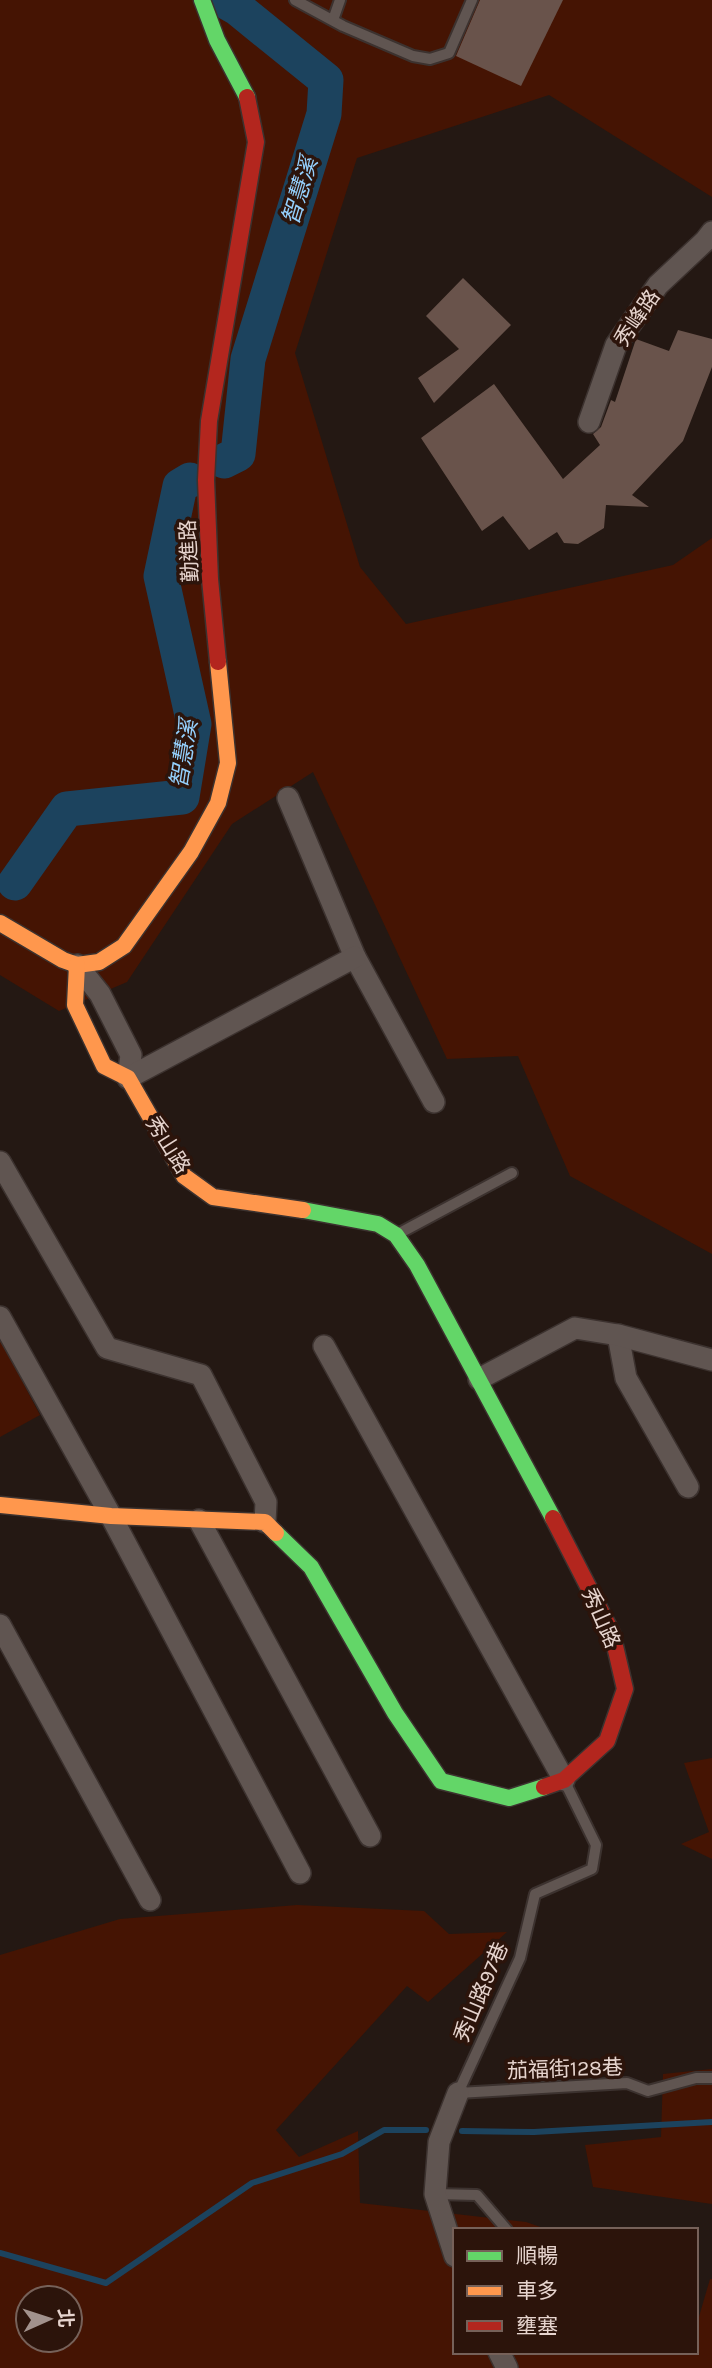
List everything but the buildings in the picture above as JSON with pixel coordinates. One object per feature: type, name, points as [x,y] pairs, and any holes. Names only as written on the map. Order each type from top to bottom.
[{"type":"street","name":"勤進路","points":[[78,965],[99,962],[124,946],[191,852],[218,803],[228,763],[210,579],[209,421],[256,142],[245,90],[218,40],[202,0]]},
{"type":"street","name":"秀峰路","points":[[589,422],[616,345],[658,285],[712,232]]},
{"type":"street","points":[[288,798],[355,957],[434,1102]]},
{"type":"street","points":[[0,923],[63,960],[78,965]]},
{"type":"street","points":[[128,1077],[355,957]]},
{"type":"street","name":"秀山路","points":[[78,965],[100,994],[131,1055],[128,1077]]},
{"type":"street","name":"秀山路","points":[[78,965],[75,1005],[104,1066],[128,1077],[184,1176],[213,1197],[326,1213],[378,1224],[396,1235],[417,1265],[522,1456],[612,1633],[625,1689],[607,1741],[564,1780],[509,1798],[441,1781],[396,1713],[311,1567],[265,1522]]},
{"type":"street","points":[[0,1162],[107,1348],[201,1375],[266,1502],[265,1522],[111,1516],[0,1505]]},
{"type":"street","points":[[0,1317],[111,1516],[300,1873]]},
{"type":"street","points":[[479,1380],[575,1328],[618,1335],[712,1360]]},
{"type":"street","points":[[618,1335],[626,1378],[688,1487]]},
{"type":"street","points":[[324,1346],[564,1780]]},
{"type":"street","points":[[199,1520],[370,1836]]},
{"type":"street","points":[[0,1625],[150,1900]]},
{"type":"street","points":[[453,2250],[435,2194],[439,2142],[458,2093]]},
{"type":"lane","points":[[295,0],[413,56],[430,59],[449,53],[472,0]]},
{"type":"lane","points":[[333,20],[340,0]]},
{"type":"lane","points":[[396,1235],[512,1173]]},
{"type":"lane","name":"秀山路97巷","points":[[458,2093],[520,1958],[535,1894],[592,1869],[596,1845],[564,1780]]},
{"type":"lane","name":"茄福街128巷","points":[[458,2093],[627,2083],[648,2091],[696,2078],[712,2078]]},
{"type":"lane","points":[[435,2194],[477,2195],[505,2228]]},
{"type":"shaded area","points":[[0,0],[712,0],[712,197],[549,95],[357,158],[295,353],[360,567],[406,624],[673,565],[712,538],[712,1254],[570,1176],[518,1056],[447,1059],[313,772],[232,824],[127,982],[59,1011],[0,975]]},
{"type":"shaded area","points":[[0,1339],[40,1415],[0,1437]]},
{"type":"shaded area","points":[[712,1758],[712,1859],[681,1844],[709,1832],[684,1763]]},
{"type":"shaded area","points":[[297,1905],[424,1911],[449,1934],[507,1932],[428,2002],[407,1986],[276,2130],[299,2157],[358,2131],[360,2203],[526,2222],[543,2228],[453,2228],[453,2354],[698,2354],[698,2320],[712,2279],[712,2368],[0,2368],[0,1955],[120,1919]]},
{"type":"shaded area","points":[[712,2069],[712,2204],[593,2187],[585,2145],[661,2137],[663,2074]]},
{"type":"waterway","name":"智慧溪","points":[[223,0],[237,8],[326,80],[324,114],[248,359],[238,454],[224,461]]},
{"type":"waterway","name":"智慧溪","points":[[15,883],[67,809],[182,797],[194,724],[161,576],[180,486],[190,480]]},
{"type":"waterway","points":[[462,2131],[534,2132],[712,2122]]},
{"type":"waterway","points":[[0,2253],[106,2283],[252,2183],[342,2154],[384,2130],[426,2130]]},
{"type":"traffic: fast","points":[[202,0],[217,40],[247,97]]},
{"type":"traffic: fast","points":[[303,1210],[378,1224],[396,1235],[417,1265],[553,1518]]},
{"type":"traffic: fast","points":[[276,1533],[311,1567],[395,1713],[441,1781],[509,1798],[544,1787]]},
{"type":"traffic: slow","points":[[0,923],[63,960],[77,965],[99,962],[124,946],[191,852],[218,803],[228,763],[218,662]]},
{"type":"traffic: slow","points":[[77,965],[75,1005],[104,1066],[128,1078],[184,1176],[213,1197],[303,1210]]},
{"type":"traffic: slow","points":[[0,1505],[111,1516],[265,1522],[276,1533]]},
{"type":"traffic: jam","points":[[218,662],[210,579],[206,480],[209,421],[256,142],[247,97]]},
{"type":"traffic: jam","points":[[544,1787],[564,1780],[607,1741],[625,1689],[612,1633],[553,1518]]}]
